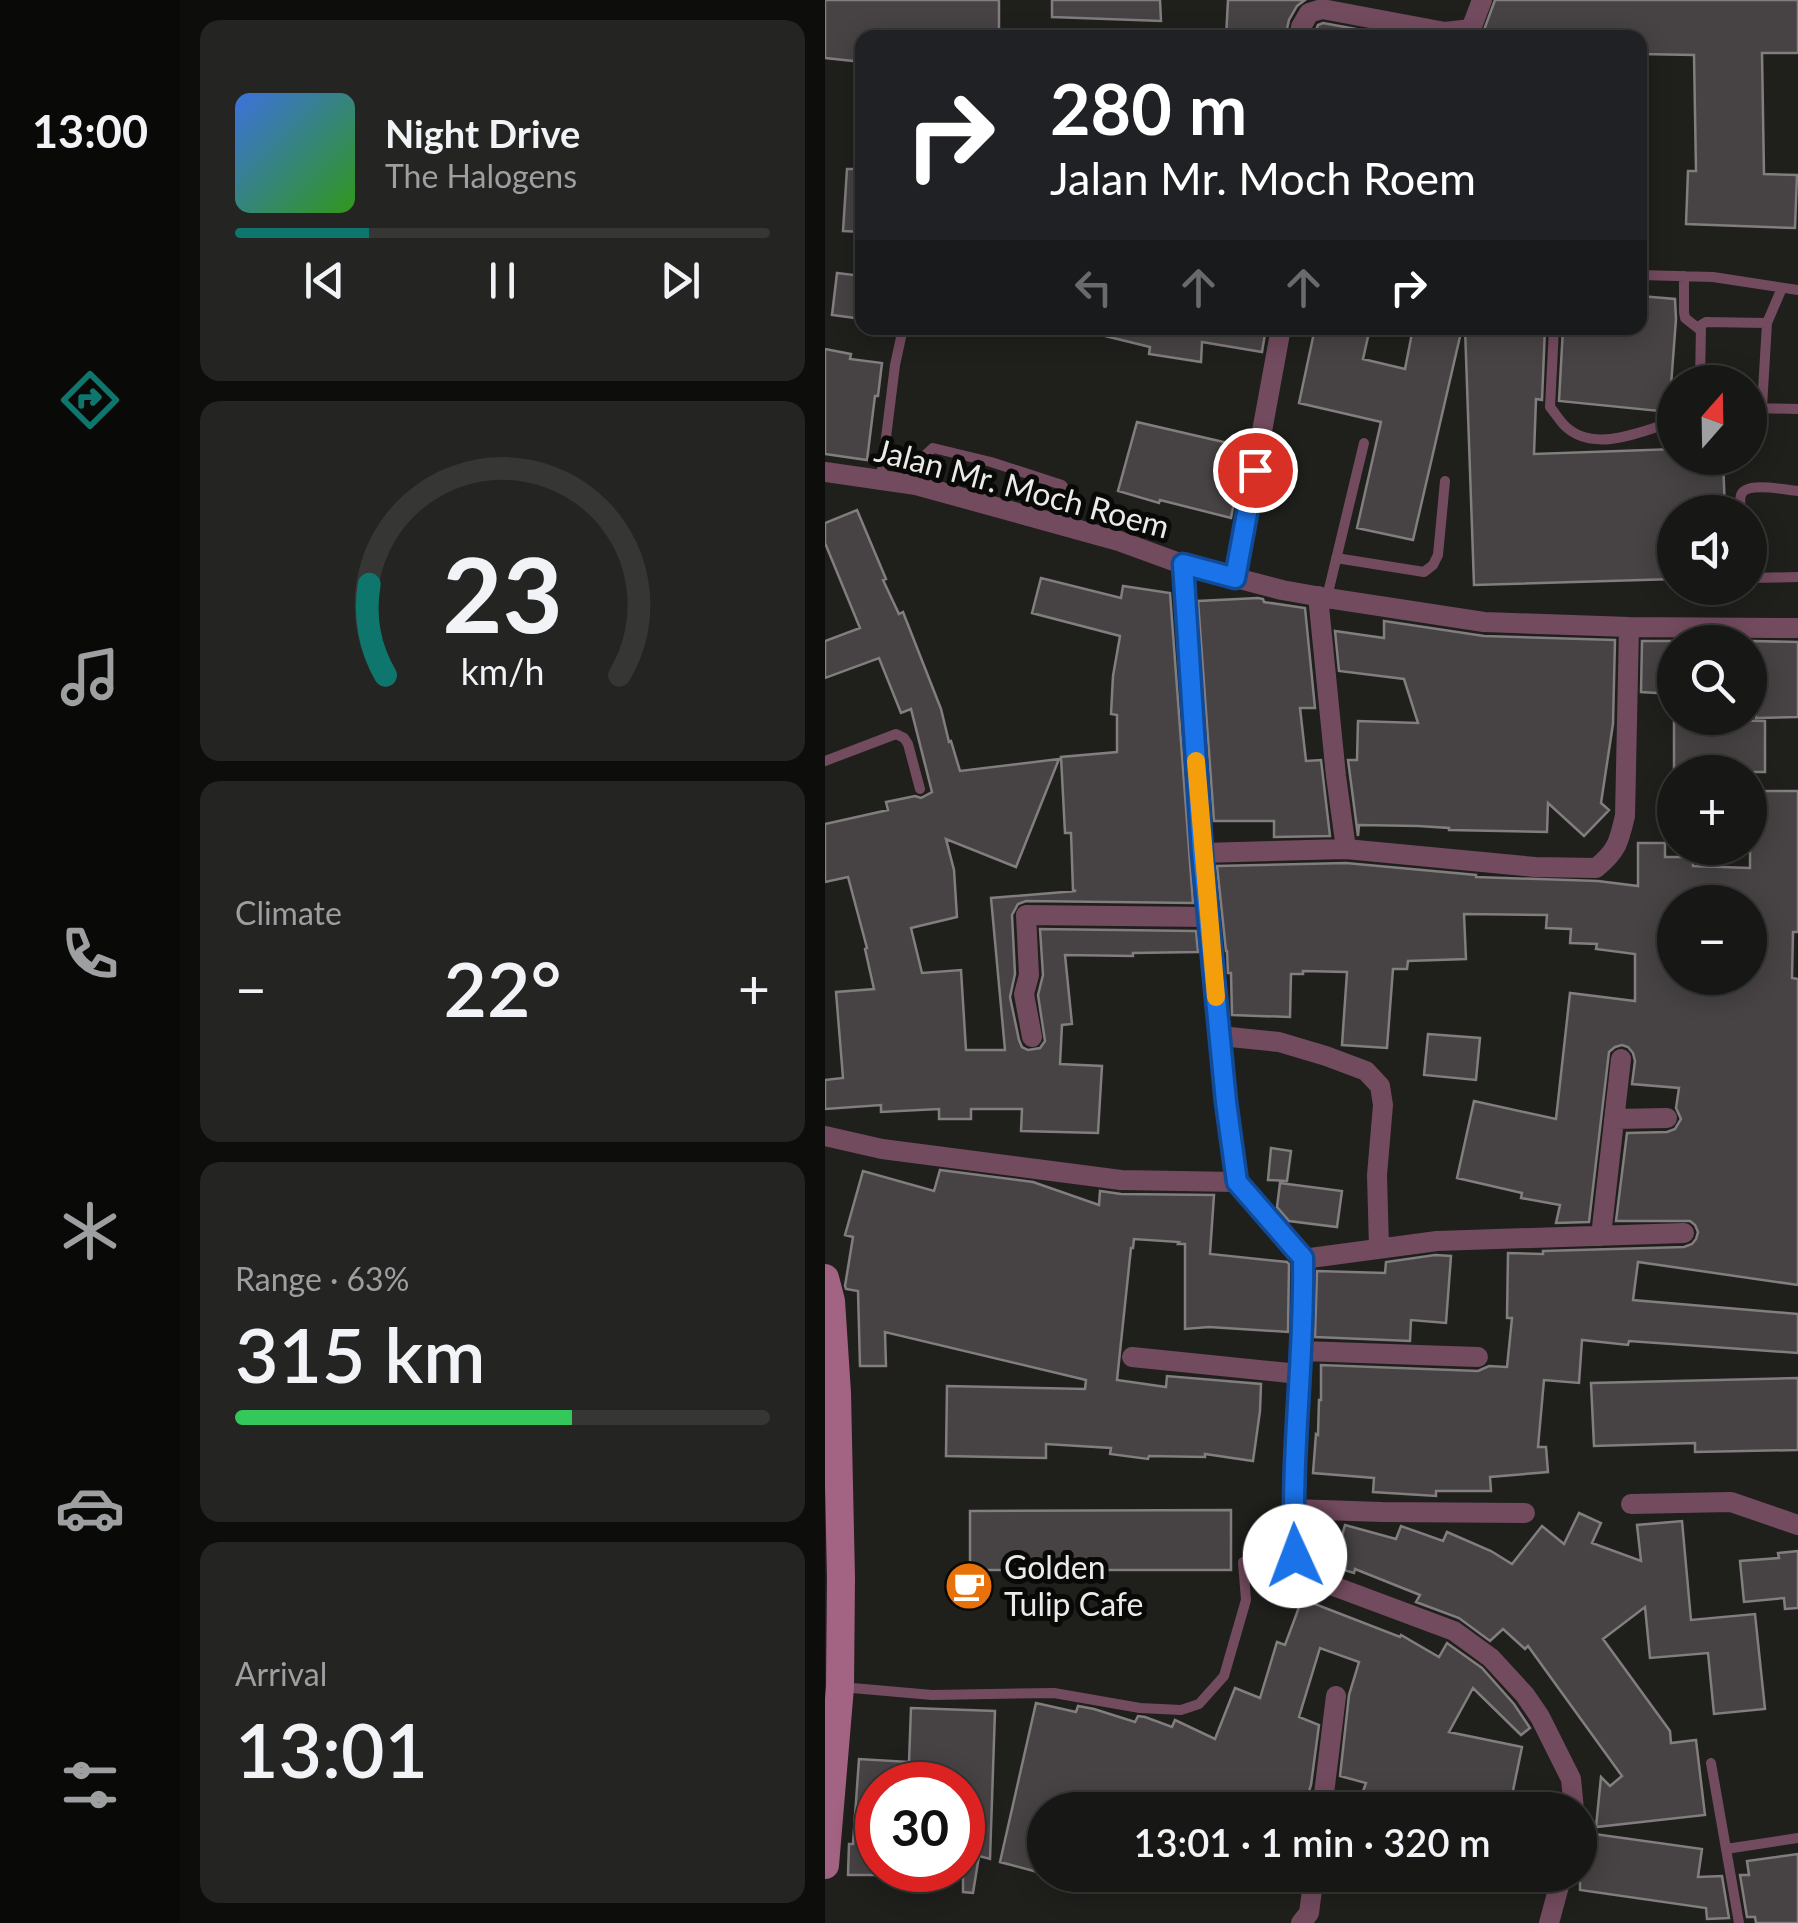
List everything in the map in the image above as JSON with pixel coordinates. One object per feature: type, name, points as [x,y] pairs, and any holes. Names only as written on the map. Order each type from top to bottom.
[{"type":"main road","points":[[825,1278],[831,1301],[831,1394],[841,1509],[841,1687],[825,1865]]},
{"type":"street","points":[[1462,30],[1471,29],[1482,0]]},
{"type":"street","points":[[1300,30],[1309,13],[1321,9],[1434,30]]},
{"type":"street","points":[[1235,578],[1280,335]]},
{"type":"street","name":"Jalan Mr. Moch Roem","points":[[825,472],[916,485],[1183,564],[1322,597],[1484,622],[1798,628]]},
{"type":"street","points":[[1183,564],[1202,853],[1237,1182],[1303,1258],[1293,1509],[1295,1556],[1312,1578],[1454,1631],[1475,1644],[1507,1674],[1540,1717],[1571,1779],[1572,1792]]},
{"type":"street","points":[[1322,597],[1336,776],[1347,849]]},
{"type":"street","points":[[1202,853],[1347,849],[1596,868],[1618,844],[1625,816],[1629,627]]},
{"type":"street","points":[[1032,1037],[1024,994],[1029,975],[1026,915],[1209,916]]},
{"type":"street","points":[[1219,1036],[1279,1042],[1366,1071],[1380,1086],[1383,1105],[1377,1176],[1379,1248]]},
{"type":"street","points":[[1601,1236],[1621,1059]]},
{"type":"street","points":[[1614,1119],[1667,1118]]},
{"type":"street","points":[[825,1136],[882,1150],[1121,1180],[1237,1182]]},
{"type":"street","points":[[1303,1258],[1455,1240],[1684,1233]]},
{"type":"street","points":[[1302,1351],[1478,1357]]},
{"type":"street","points":[[1133,1357],[1299,1374]]},
{"type":"street","points":[[1631,1504],[1731,1502],[1798,1524]]},
{"type":"street","points":[[1293,1509],[1525,1513]]},
{"type":"street","points":[[1324,1792],[1336,1696]]},
{"type":"street","points":[[1301,1923],[1309,1913],[1312,1892]]},
{"type":"street","points":[[1549,1923],[1557,1892]]},
{"type":"lane","points":[[1647,274],[1746,281],[1798,290]]},
{"type":"lane","points":[[1684,276],[1685,318],[1699,329]]},
{"type":"lane","points":[[1762,365],[1767,323],[1782,288]]},
{"type":"lane","points":[[1700,365],[1699,329],[1706,322],[1767,323]]},
{"type":"lane","points":[[881,478],[901,335]]},
{"type":"lane","points":[[1553,335],[1550,407],[1567,429],[1611,440],[1657,426]]},
{"type":"lane","points":[[1767,408],[1798,408]]},
{"type":"lane","points":[[1322,597],[1336,558],[1363,442]]},
{"type":"lane","points":[[916,485],[922,458],[933,448],[991,462],[1062,484],[1069,503],[1065,526]]},
{"type":"lane","points":[[1336,558],[1429,570],[1438,555],[1445,481]]},
{"type":"lane","points":[[1741,495],[1746,488],[1754,487],[1798,491]]},
{"type":"lane","points":[[1767,578],[1798,577]]},
{"type":"lane","points":[[825,761],[896,734],[908,744],[920,789]]},
{"type":"lane","points":[[841,1687],[932,1696],[1054,1693],[1140,1708],[1181,1710],[1199,1704],[1224,1676],[1245,1600],[1243,1562]]},
{"type":"lane","points":[[1711,1763],[1739,1923]]},
{"type":"lane","points":[[1726,1849],[1798,1838]]},
{"type":"building","points":[[825,0],[999,0],[999,30],[855,30],[855,61],[825,58]]},
{"type":"building","points":[[1052,0],[1160,0],[1161,21],[1052,17]]},
{"type":"building","points":[[1228,0],[1305,0],[1297,6],[1287,30],[1226,30]]},
{"type":"building","points":[[1495,0],[1798,0],[1798,53],[1762,53],[1764,174],[1797,175],[1795,228],[1686,224],[1688,171],[1696,171],[1694,55],[1647,54],[1647,30],[1484,30]]},
{"type":"building","points":[[1323,23],[1362,30],[1316,30]]},
{"type":"building","points":[[847,169],[855,169],[855,232],[843,231]]},
{"type":"building","points":[[837,273],[855,275],[855,318],[832,315]]},
{"type":"building","points":[[1647,297],[1675,299],[1673,365],[1657,365],[1657,411],[1559,401],[1563,335],[1647,335]]},
{"type":"building","points":[[1101,335],[1265,335],[1262,352],[1202,342],[1201,362],[1149,354],[1150,347]]},
{"type":"building","points":[[1314,335],[1368,335],[1363,359],[1405,369],[1412,335],[1460,335],[1413,540],[1357,528],[1381,422],[1299,403]]},
{"type":"building","points":[[1465,335],[1545,335],[1542,400],[1536,399],[1534,454],[1657,450],[1657,475],[1724,475],[1724,495],[1657,495],[1657,580],[1474,585]]},
{"type":"building","points":[[825,349],[851,354],[850,359],[882,363],[867,460],[825,454]]},
{"type":"building","points":[[1137,422],[1245,447],[1231,518],[1118,491]]},
{"type":"building","points":[[857,510],[886,579],[883,580],[899,614],[903,612],[941,709],[960,771],[1059,759],[1016,867],[946,839],[954,870],[957,917],[911,928],[922,973],[961,970],[966,1050],[1005,1050],[991,898],[1076,891],[1071,833],[1065,833],[1061,757],[1117,752],[1117,715],[1111,714],[1120,636],[1032,613],[1041,578],[1121,598],[1123,586],[1170,593],[1193,903],[1026,901],[1018,904],[1012,915],[1015,974],[1010,997],[1019,1040],[1028,1050],[1040,1048],[1045,1041],[1038,995],[1043,975],[1040,929],[1196,931],[1198,952],[1065,955],[1072,1024],[1062,1025],[1060,1064],[1102,1066],[1098,1133],[1021,1131],[1022,1109],[971,1109],[971,1119],[939,1119],[939,1109],[881,1112],[881,1105],[825,1109],[825,1080],[843,1078],[836,992],[874,989],[848,877],[825,882],[825,824],[888,810],[886,802],[921,798],[932,792],[911,709],[901,713],[879,658],[825,678],[825,641],[860,628],[825,543],[825,523]]},
{"type":"building","points":[[1258,598],[1305,608],[1315,708],[1300,708],[1306,761],[1321,760],[1330,836],[1274,837],[1274,821],[1214,821],[1198,601]]},
{"type":"building","points":[[1384,621],[1484,636],[1615,640],[1613,724],[1601,803],[1609,810],[1584,836],[1548,803],[1547,832],[1359,825],[1358,836],[1348,760],[1357,760],[1358,721],[1418,723],[1404,679],[1339,671],[1335,631],[1384,638]]},
{"type":"building","points":[[1642,641],[1657,641],[1657,693],[1641,692]]},
{"type":"building","points":[[1767,641],[1798,642],[1798,717],[1767,718]]},
{"type":"building","points":[[1674,735],[1765,735],[1765,755],[1674,755]]},
{"type":"building","points":[[1767,791],[1798,791],[1798,932],[1793,932],[1792,978],[1798,979],[1798,1285],[1638,1262],[1633,1300],[1798,1314],[1798,1353],[1582,1340],[1579,1383],[1544,1380],[1538,1447],[1546,1447],[1548,1472],[1490,1477],[1491,1491],[1436,1491],[1436,1496],[1373,1492],[1374,1478],[1313,1473],[1321,1365],[1478,1371],[1489,1366],[1507,1367],[1512,1318],[1507,1318],[1508,1253],[1692,1244],[1698,1232],[1690,1221],[1616,1221],[1627,1133],[1675,1129],[1681,1119],[1676,1108],[1679,1088],[1632,1084],[1633,1053],[1622,1045],[1609,1052],[1589,1222],[1556,1223],[1560,1205],[1521,1198],[1522,1193],[1457,1178],[1474,1101],[1556,1119],[1570,993],[1635,1001],[1635,954],[1596,949],[1597,944],[1570,943],[1571,929],[1546,928],[1547,915],[1464,914],[1466,959],[1408,961],[1407,969],[1393,969],[1387,1048],[1342,1045],[1347,972],[1291,974],[1290,1017],[1232,1015],[1231,973],[1217,866],[1346,863],[1476,877],[1638,886],[1638,843],[1657,843],[1657,865],[1767,865]]},
{"type":"building","points":[[1428,1034],[1480,1038],[1476,1080],[1424,1075]]},
{"type":"building","points":[[1271,1148],[1291,1151],[1287,1181],[1268,1180]]},
{"type":"building","points":[[940,1170],[1033,1182],[1099,1205],[1100,1191],[1214,1195],[1210,1254],[1287,1262],[1288,1332],[1185,1329],[1185,1244],[1134,1239],[1131,1248],[1117,1380],[1166,1387],[1167,1376],[1261,1384],[1253,1461],[1205,1454],[1148,1459],[1110,1454],[1111,1448],[1046,1444],[1046,1458],[946,1456],[947,1386],[1085,1389],[1086,1380],[885,1332],[886,1366],[860,1366],[858,1291],[845,1286],[853,1237],[845,1235],[863,1171],[934,1191]]},
{"type":"building","points":[[1280,1183],[1342,1191],[1337,1227],[1289,1221],[1277,1207]]},
{"type":"building","points":[[1451,1256],[1446,1323],[1411,1320],[1410,1341],[1315,1337],[1317,1271],[1385,1273],[1386,1262]]},
{"type":"building","points":[[1798,1378],[1798,1450],[1695,1452],[1695,1443],[1594,1446],[1591,1383]]},
{"type":"building","points":[[1231,1510],[1231,1570],[970,1570],[970,1511]]},
{"type":"building","points":[[1579,1513],[1601,1523],[1592,1543],[1641,1561],[1637,1525],[1682,1521],[1691,1620],[1755,1614],[1765,1709],[1714,1714],[1708,1653],[1650,1658],[1645,1607],[1603,1639],[1670,1731],[1671,1743],[1696,1740],[1705,1815],[1597,1827],[1601,1777],[1610,1786],[1622,1776],[1528,1646],[1525,1649],[1503,1629],[1490,1641],[1459,1618],[1416,1602],[1420,1595],[1355,1569],[1354,1573],[1333,1567],[1345,1525],[1396,1539],[1401,1526],[1443,1541],[1447,1532],[1512,1564],[1542,1526],[1564,1544]]},
{"type":"building","points":[[1798,1551],[1798,1608],[1785,1609],[1784,1598],[1744,1602],[1740,1561],[1779,1558],[1778,1553]]},
{"type":"building","points":[[1302,1599],[1401,1635],[1439,1657],[1447,1643],[1482,1668],[1530,1728],[1521,1735],[1473,1688],[1449,1732],[1522,1747],[1513,1792],[1363,1792],[1366,1783],[1340,1776],[1349,1695],[1359,1662],[1320,1648],[1299,1717],[1319,1725],[1309,1792],[1027,1792],[1027,1869],[1000,1862],[1036,1703],[1076,1712],[1078,1706],[1094,1709],[1135,1722],[1138,1716],[1145,1717],[1172,1727],[1175,1720],[1215,1739],[1235,1688],[1260,1698],[1277,1642],[1285,1645]]},
{"type":"building","points":[[911,1708],[995,1711],[990,1859],[985,1858],[985,1762],[909,1762]]},
{"type":"building","points":[[859,1759],[909,1762],[859,1762]]},
{"type":"building","points":[[855,1816],[855,1875],[848,1875],[849,1844],[853,1844]]},
{"type":"building","points":[[1597,1834],[1702,1849],[1698,1877],[1722,1876],[1729,1918],[1707,1919],[1706,1908],[1594,1892]]},
{"type":"building","points":[[1798,1854],[1798,1923],[1756,1923],[1755,1917],[1747,1917],[1740,1875],[1749,1875],[1747,1861]]},
{"type":"slow traffic","points":[[1196,761],[1216,997]]},
{"type":"place","name":"Golden Tulip Cafe","points":[[969,1586]]},
{"type":"route","points":[[1255,470],[1235,578],[1183,564],[1202,853],[1237,1182],[1303,1258],[1293,1509],[1295,1556]]}]
